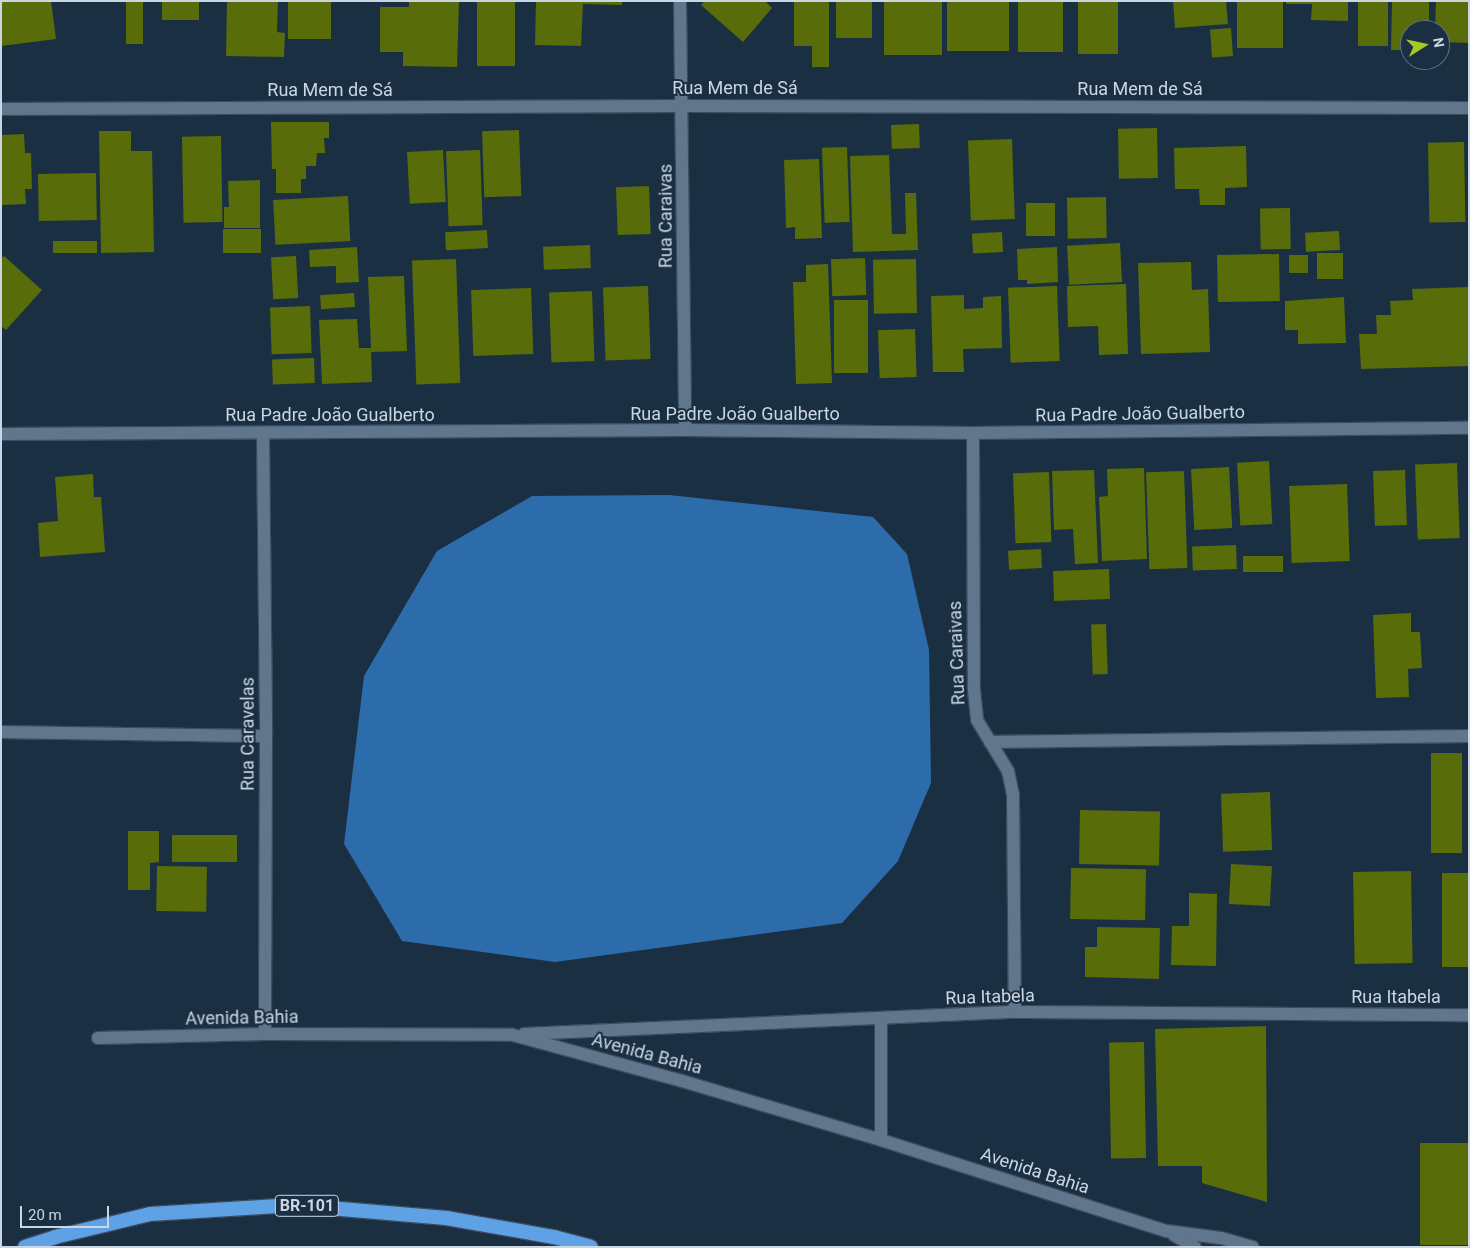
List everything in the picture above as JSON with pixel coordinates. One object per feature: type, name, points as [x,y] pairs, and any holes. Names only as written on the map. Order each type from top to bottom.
[{"type":"highway","name":"BR-101","points":[[25,1247],[55,1237],[150,1214],[294,1206],[446,1218],[554,1236],[591,1247]]},
{"type":"street","name":"Rua Caraivas","points":[[680,1],[684,430]]},
{"type":"street","name":"Rua Mem de Sá","points":[[1,109],[682,106],[1469,108]]},
{"type":"street","name":"Rua Padre João Gualberto","points":[[1,434],[263,434],[684,430],[973,433],[1469,428]]},
{"type":"street","name":"Rua Caraivas","points":[[973,433],[974,690],[977,720],[1008,771],[1013,795],[1015,1012]]},
{"type":"street","name":"Rua Caravelas","points":[[263,434],[266,736],[264,1034]]},
{"type":"street","points":[[1,732],[266,736]]},
{"type":"street","points":[[990,742],[1469,736]]},
{"type":"street","name":"Rua Itabela","points":[[513,1035],[1015,1012],[1469,1015]]},
{"type":"street","points":[[881,1019],[881,1140]]},
{"type":"street","name":"Avenida Bahia","points":[[98,1038],[264,1034],[513,1035],[682,1081],[881,1140],[1167,1231],[1253,1247]]},
{"type":"street","name":"Avenida Bahia","points":[[1167,1231],[1195,1247]]},
{"type":"water","points":[[669,495],[873,517],[907,554],[929,650],[931,783],[898,861],[842,923],[555,962],[402,941],[344,844],[364,676],[437,551],[532,496]]},
{"type":"building","points":[[1,1],[51,1],[56,39],[1,46]]},
{"type":"building","points":[[126,1],[143,1],[143,44],[126,44]]},
{"type":"building","points":[[162,1],[199,1],[199,20],[162,20]]},
{"type":"building","points":[[227,1],[278,1],[277,32],[285,33],[284,57],[226,56]]},
{"type":"building","points":[[288,1],[331,1],[331,39],[288,39]]},
{"type":"building","points":[[409,1],[459,1],[457,67],[403,66],[403,52],[380,52],[380,7],[409,7]]},
{"type":"building","points":[[477,1],[515,1],[515,66],[477,66]]},
{"type":"building","points":[[536,1],[622,1],[622,5],[583,4],[581,46],[535,45]]},
{"type":"building","points":[[705,1],[765,1],[772,8],[743,42],[701,5]]},
{"type":"building","points":[[794,1],[829,1],[829,67],[812,67],[812,46],[794,46]]},
{"type":"building","points":[[836,1],[872,1],[872,38],[836,38]]},
{"type":"building","points":[[884,1],[942,1],[942,55],[884,55]]},
{"type":"building","points":[[947,1],[1009,1],[1009,51],[947,51]]},
{"type":"building","points":[[1018,1],[1063,1],[1063,52],[1018,52]]},
{"type":"building","points":[[1078,1],[1118,1],[1118,54],[1078,54]]},
{"type":"building","points":[[1173,1],[1226,1],[1228,24],[1175,28]]},
{"type":"building","points":[[1237,1],[1283,1],[1283,48],[1237,48]]},
{"type":"building","points":[[1286,1],[1348,1],[1348,21],[1311,20],[1312,4],[1286,4]]},
{"type":"building","points":[[1358,1],[1388,1],[1388,46],[1358,46]]},
{"type":"building","points":[[1392,1],[1429,1],[1429,20],[1400,20],[1400,50],[1391,50]]},
{"type":"building","points":[[1436,1],[1469,1],[1469,43],[1450,42],[1450,20],[1435,20]]},
{"type":"building","points":[[1231,28],[1233,56],[1212,57],[1210,29]]},
{"type":"building","points":[[271,122],[329,122],[329,138],[324,138],[325,153],[317,153],[316,166],[306,166],[306,179],[301,179],[301,193],[276,193],[276,169],[272,169]]},
{"type":"building","points":[[919,124],[920,148],[892,149],[891,125]]},
{"type":"building","points":[[1157,128],[1158,178],[1119,179],[1118,129]]},
{"type":"building","points":[[519,130],[521,196],[484,197],[482,131]]},
{"type":"building","points":[[99,131],[131,131],[131,151],[152,151],[154,252],[101,253]]},
{"type":"building","points":[[24,134],[25,153],[31,153],[32,189],[25,189],[26,204],[1,205],[1,135]]},
{"type":"building","points":[[221,136],[223,222],[184,223],[182,137]]},
{"type":"building","points":[[1012,139],[1015,219],[971,220],[968,141]]},
{"type":"building","points":[[1464,142],[1465,222],[1429,223],[1428,143]]},
{"type":"building","points":[[1246,146],[1247,187],[1225,188],[1225,205],[1200,205],[1199,189],[1175,189],[1174,148]]},
{"type":"building","points":[[847,147],[850,222],[825,223],[822,148]]},
{"type":"building","points":[[443,150],[446,202],[410,204],[407,152]]},
{"type":"building","points":[[480,150],[483,225],[449,226],[446,151]]},
{"type":"building","points":[[889,155],[892,234],[906,234],[905,193],[916,193],[918,250],[853,252],[850,156]]},
{"type":"building","points":[[819,159],[822,238],[795,239],[795,227],[786,228],[784,160]]},
{"type":"building","points":[[96,173],[97,220],[39,221],[38,174]]},
{"type":"building","points":[[260,180],[260,228],[224,228],[224,207],[229,207],[228,181]]},
{"type":"building","points":[[649,186],[651,234],[618,235],[616,187]]},
{"type":"building","points":[[348,196],[350,241],[275,245],[273,200]]},
{"type":"building","points":[[1106,197],[1107,238],[1068,239],[1067,198]]},
{"type":"building","points":[[1026,203],[1055,203],[1055,236],[1026,236]]},
{"type":"building","points":[[1290,208],[1291,249],[1261,250],[1260,209]]},
{"type":"building","points":[[223,229],[261,229],[261,253],[223,253]]},
{"type":"building","points":[[487,230],[488,248],[446,250],[445,232]]},
{"type":"building","points":[[1339,231],[1340,250],[1306,252],[1305,233]]},
{"type":"building","points":[[1002,232],[1003,252],[973,254],[972,234]]},
{"type":"building","points":[[53,241],[97,241],[97,253],[53,253]]},
{"type":"building","points":[[1120,243],[1122,282],[1069,285],[1067,246]]},
{"type":"building","points":[[590,245],[591,268],[544,270],[543,247]]},
{"type":"building","points":[[357,247],[359,282],[336,283],[336,266],[310,267],[309,250]]},
{"type":"building","points":[[1057,247],[1058,282],[1027,284],[1027,280],[1018,280],[1017,249]]},
{"type":"building","points":[[1317,253],[1343,253],[1343,279],[1317,279]]},
{"type":"building","points":[[1279,254],[1280,301],[1218,302],[1217,255]]},
{"type":"building","points":[[1289,255],[1308,255],[1308,273],[1289,273]]},
{"type":"building","points":[[4,256],[42,290],[6,330],[1,326],[1,259]]},
{"type":"building","points":[[296,256],[298,298],[273,299],[271,257]]},
{"type":"building","points":[[865,258],[866,295],[832,296],[831,259]]},
{"type":"building","points":[[456,259],[460,383],[416,384],[412,261]]},
{"type":"building","points":[[916,259],[917,313],[874,314],[873,260]]},
{"type":"building","points":[[1191,262],[1192,290],[1208,289],[1210,352],[1141,354],[1138,263]]},
{"type":"building","points":[[828,264],[832,383],[796,384],[793,282],[806,282],[806,265]]},
{"type":"building","points":[[404,276],[407,351],[371,352],[372,382],[322,384],[319,320],[357,319],[359,348],[371,348],[368,277]]},
{"type":"building","points":[[1126,284],[1128,354],[1099,355],[1098,326],[1068,327],[1067,286]]},
{"type":"building","points":[[648,286],[651,359],[606,361],[603,288]]},
{"type":"building","points":[[1057,286],[1060,361],[1011,363],[1008,288]]},
{"type":"building","points":[[1469,287],[1469,366],[1361,369],[1359,334],[1377,334],[1376,315],[1391,315],[1390,301],[1413,300],[1412,289]]},
{"type":"building","points":[[531,288],[533,354],[473,356],[471,290]]},
{"type":"building","points":[[592,291],[594,361],[551,362],[549,293]]},
{"type":"building","points":[[354,293],[355,307],[321,309],[320,295]]},
{"type":"building","points":[[964,295],[964,309],[983,308],[983,297],[1001,296],[1002,348],[963,349],[964,372],[933,372],[931,296]]},
{"type":"building","points":[[1344,297],[1346,343],[1298,344],[1298,330],[1285,330],[1285,301]]},
{"type":"building","points":[[834,300],[868,300],[868,373],[834,373]]},
{"type":"building","points":[[310,306],[312,353],[272,354],[270,307]]},
{"type":"building","points":[[915,329],[917,377],[880,378],[878,330]]},
{"type":"building","points":[[314,358],[315,383],[273,384],[272,359]]},
{"type":"building","points":[[1269,461],[1272,524],[1240,526],[1237,463]]},
{"type":"building","points":[[1457,463],[1460,538],[1418,539],[1415,464]]},
{"type":"building","points":[[1229,467],[1232,528],[1194,530],[1191,469]]},
{"type":"building","points":[[1144,468],[1147,559],[1102,561],[1099,497],[1108,496],[1107,469]]},
{"type":"building","points":[[1094,470],[1098,563],[1075,564],[1073,529],[1054,530],[1052,471]]},
{"type":"building","points":[[1405,470],[1407,525],[1375,526],[1373,471]]},
{"type":"building","points":[[1184,471],[1187,568],[1149,569],[1146,472]]},
{"type":"building","points":[[1049,472],[1051,542],[1015,543],[1013,473]]},
{"type":"building","points":[[93,474],[94,497],[101,497],[105,552],[40,557],[38,523],[58,521],[55,477]]},
{"type":"building","points":[[1347,484],[1350,561],[1292,563],[1289,486]]},
{"type":"building","points":[[1236,545],[1237,569],[1193,571],[1192,547]]},
{"type":"building","points":[[1041,549],[1042,568],[1009,570],[1008,551]]},
{"type":"building","points":[[1243,556],[1283,556],[1283,572],[1243,572]]},
{"type":"building","points":[[1109,569],[1110,599],[1054,601],[1053,571]]},
{"type":"building","points":[[1411,613],[1411,632],[1420,632],[1422,668],[1408,669],[1409,697],[1376,698],[1373,615]]},
{"type":"building","points":[[1106,624],[1108,674],[1093,674],[1091,625]]},
{"type":"building","points":[[1431,753],[1462,753],[1462,853],[1431,853]]},
{"type":"building","points":[[1270,792],[1272,850],[1223,852],[1221,794]]},
{"type":"building","points":[[1080,810],[1160,811],[1159,865],[1079,864]]},
{"type":"building","points":[[128,831],[159,831],[159,862],[150,863],[150,890],[128,890]]},
{"type":"building","points":[[172,835],[237,835],[237,862],[172,862]]},
{"type":"building","points":[[1231,864],[1272,866],[1270,906],[1229,904]]},
{"type":"building","points":[[157,866],[207,867],[206,912],[156,911]]},
{"type":"building","points":[[1071,868],[1146,869],[1145,920],[1070,919]]},
{"type":"building","points":[[1411,871],[1413,963],[1355,964],[1353,872]]},
{"type":"building","points":[[1442,873],[1469,873],[1469,967],[1442,967]]},
{"type":"building","points":[[1189,893],[1217,894],[1216,966],[1171,965],[1172,926],[1189,926]]},
{"type":"building","points":[[1097,927],[1160,928],[1159,979],[1085,977],[1085,947],[1097,947]]},
{"type":"building","points":[[1266,1026],[1267,1202],[1202,1183],[1202,1166],[1158,1166],[1155,1029]]},
{"type":"building","points":[[1144,1042],[1146,1158],[1111,1159],[1109,1043]]},
{"type":"building","points":[[1420,1143],[1469,1143],[1469,1245],[1420,1245]]}]
